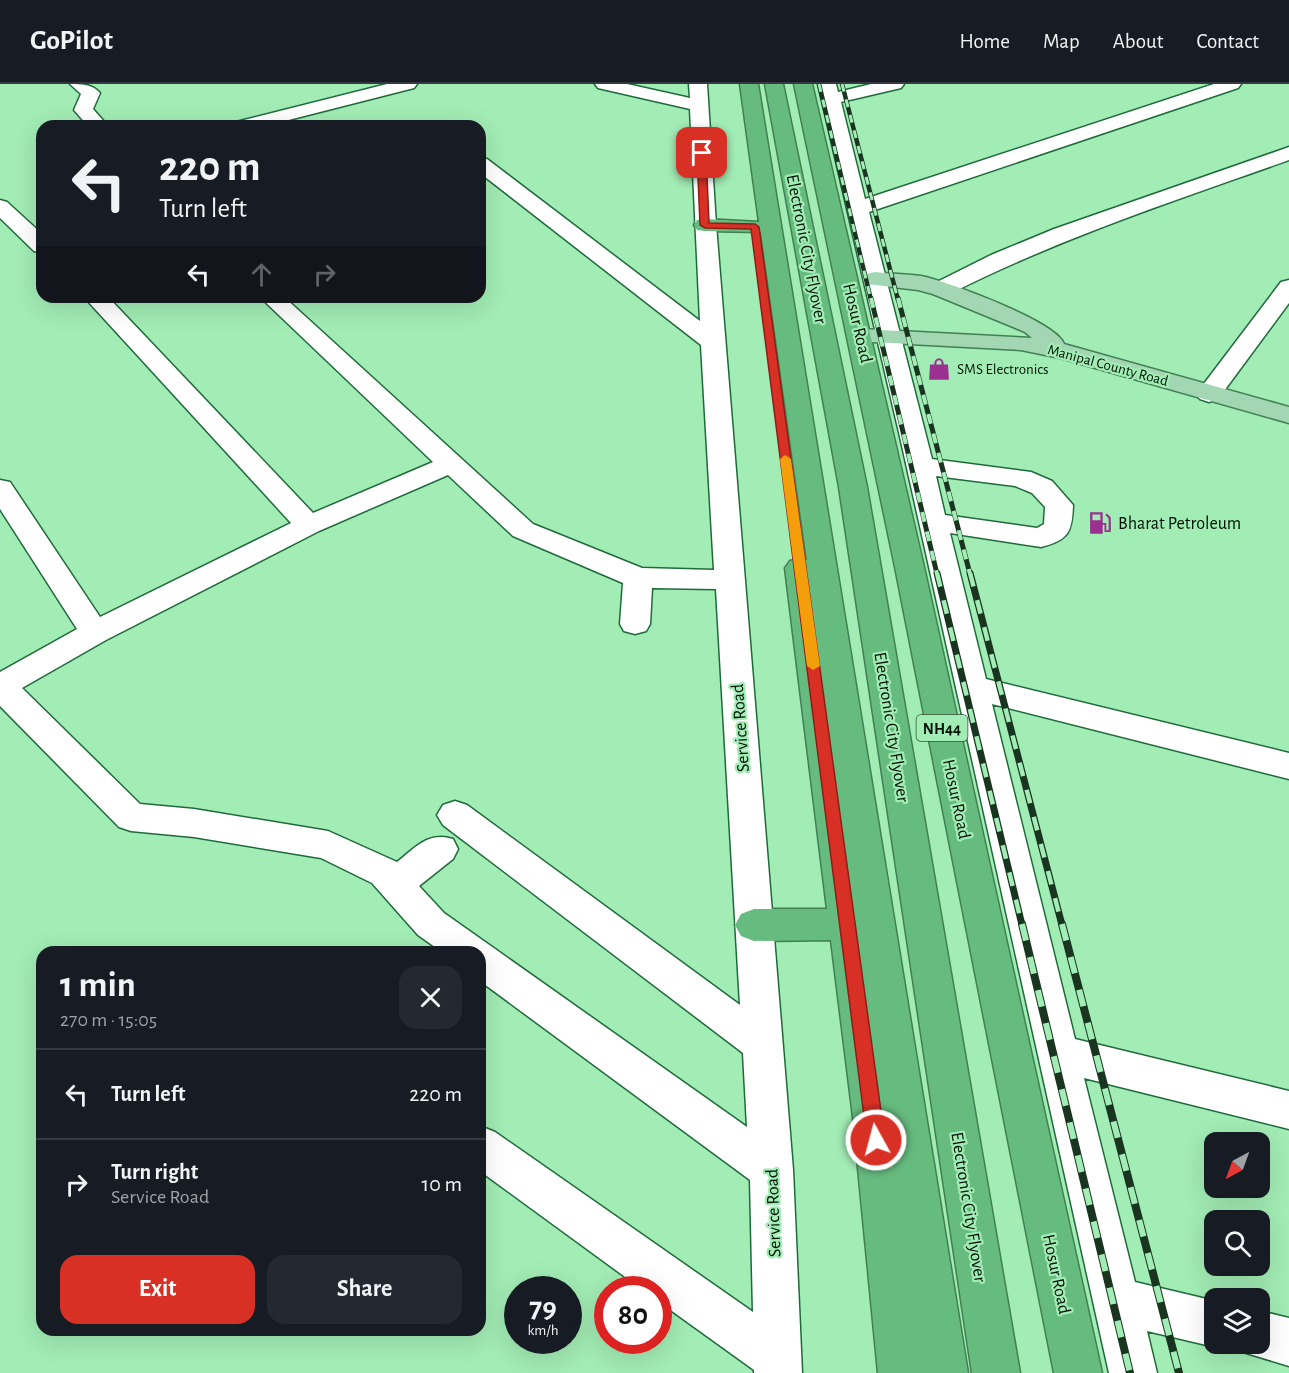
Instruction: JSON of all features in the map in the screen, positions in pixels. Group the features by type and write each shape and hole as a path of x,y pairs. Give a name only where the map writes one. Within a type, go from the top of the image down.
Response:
{"highway":[{"path":"736,84 874,1117 902,1373"},
{"name":"Electronic City Flyover","path":"749,84 944,1373"},
{"name":"Electronic City Flyover","path":"774,84 853,488 996,1373"},
{"name":"Hosur Road","path":"820,89 874,337 1078,1373"},
{"path":"705,225 755,227"},
{"path":"754,925 848,924"}],"main road":[{"path":"875,279 920,283 940,289 1033,327 1064,351"},
{"name":"Manipal County Road","path":"874,337 998,341 1064,351 1289,415"}],"street":[{"path":"79,84 91,93 83,110 93,120"},
{"path":"267,120 408,84"},
{"path":"604,84 699,95"},
{"path":"895,84 820,89 857,209 875,279 874,337 919,466 1133,1373"},
{"path":"857,209 1232,84"},
{"name":"Service Road","path":"699,95 705,225 771,1170 778,1365"},
{"path":"940,289 999,260 1062,234 1289,153"},
{"path":"486,168 713,342"},
{"path":"0,206 36,240"},
{"path":"1209,394 1289,287"},
{"path":"101,303 309,525"},
{"path":"277,303 523,530 638,578 729,580"},
{"path":"451,464 309,525 95,633 0,686 131,817 194,823 328,845 385,873 431,924 462,946"},
{"path":"919,466 1022,478 1042,487 1059,504 1058,528 1041,538 932,522"},
{"path":"0,488 95,633"},
{"path":"635,624 638,578"},
{"path":"971,687 1289,766"},
{"path":"455,815 763,1045"},
{"path":"395,884 440,849"},
{"path":"486,963 771,1170"},
{"path":"1057,1053 1289,1110"},
{"path":"486,1150 778,1365"},
{"path":"1116,1301 1204,1321"},
{"path":"1270,1337 1289,1342"}],"railway":[{"path":"819,84 871,300"},
{"path":"842,84 898,300"},
{"path":"871,298 937,574"},
{"path":"898,298 970,574"},
{"path":"937,573 1022,925"},
{"path":"970,573 1062,925"},
{"path":"1022,924 1130,1373"},
{"path":"1062,924 1179,1373"}],"slow traffic":[{"path":"785,459 813,666"}],"place":[{"name":"SMS Electronics","path":"939,369"},
{"name":"Bharat Petroleum","path":"1100,523"}],"route":[{"path":"702,153 705,225 755,227 876,1140"}]}
